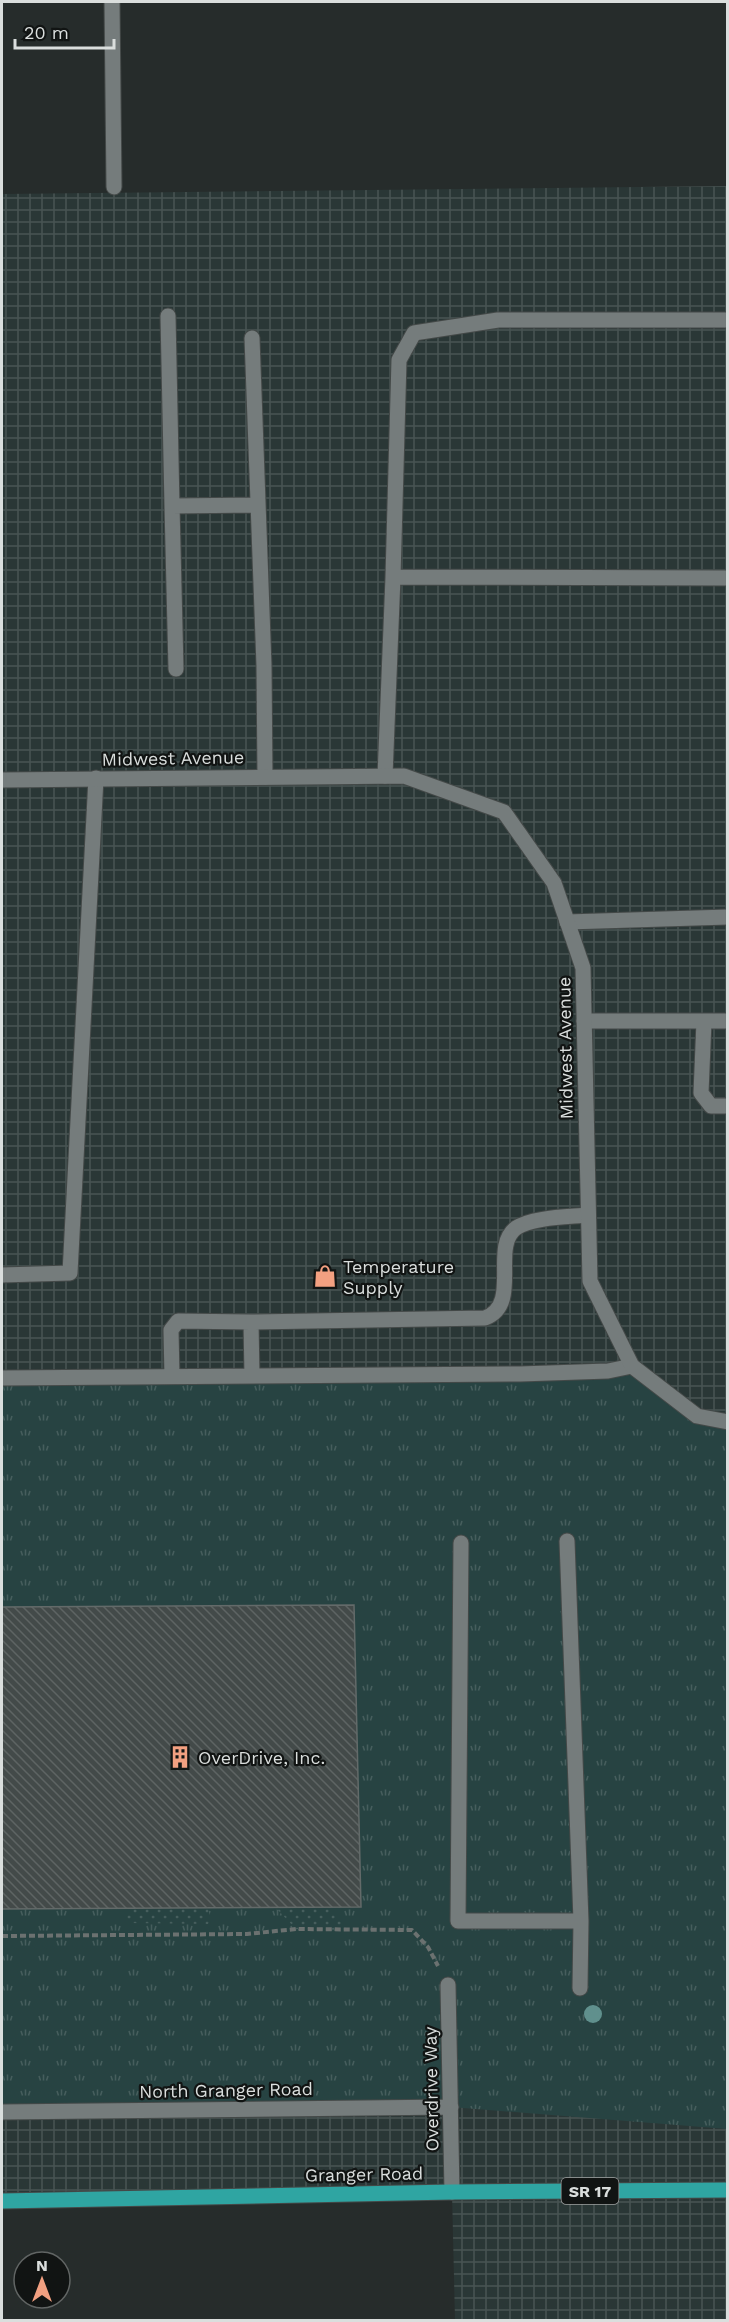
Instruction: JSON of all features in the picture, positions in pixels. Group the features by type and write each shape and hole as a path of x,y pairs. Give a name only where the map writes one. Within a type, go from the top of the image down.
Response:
{"main road":[{"name":"Granger Road","path":"2,2200 452,2192 728,2190"}],"street":[{"path":"112,2 114,187"},
{"path":"168,316 176,669"},
{"path":"385,776 399,360 414,333 498,320 728,320"},
{"path":"252,338 265,777"},
{"path":"171,506 258,505"},
{"path":"393,577 728,578"},
{"name":"Midwest Avenue","path":"2,780 404,776 504,812 554,883 583,968 590,1281 632,1366 697,1416 728,1422"},
{"path":"2,1275 70,1273 96,778"},
{"path":"567,922 728,917"},
{"path":"584,1021 728,1021"},
{"path":"704,1021 701,1093 711,1106 728,1106"},
{"path":"171,1376 171,1329 178,1321 485,1318 493,1315 502,1302 507,1241 515,1228 533,1221 588,1215"},
{"path":"251,1322 252,1376"},
{"path":"2,1378 574,1373 608,1371 632,1366"},
{"path":"567,1541 581,1921 580,1988"},
{"path":"460,1543 458,1921 581,1921"},
{"name":"Overdrive Way","path":"448,1985 452,2192"},
{"name":"North Granger Road","path":"2,2112 451,2107"}],"path":[{"path":"2,1936 248,1934 297,1929 412,1930 428,1947 448,1985"}],"shaded area":[{"path":"727,186 727,2320 455,2320 452,2192 2,2201 2,194"}],"green space":[{"path":"632,1366 697,1416 727,1422 727,2129 451,2107 2,2112 2,1376"},
{"path":"275,1907 331,1908 352,1930 296,1929"},
{"path":"127,1909 208,1909 211,1919 208,1924 130,1923 125,1919"}],"building":[{"name":"OverDrive, Inc.","path":"354,1605 361,1907 2,1909 2,1607"}],"place":[{"name":"Temperature Supply","path":"325,1276"},
{"name":"OverDrive, Inc.","path":"180,1757"}]}
